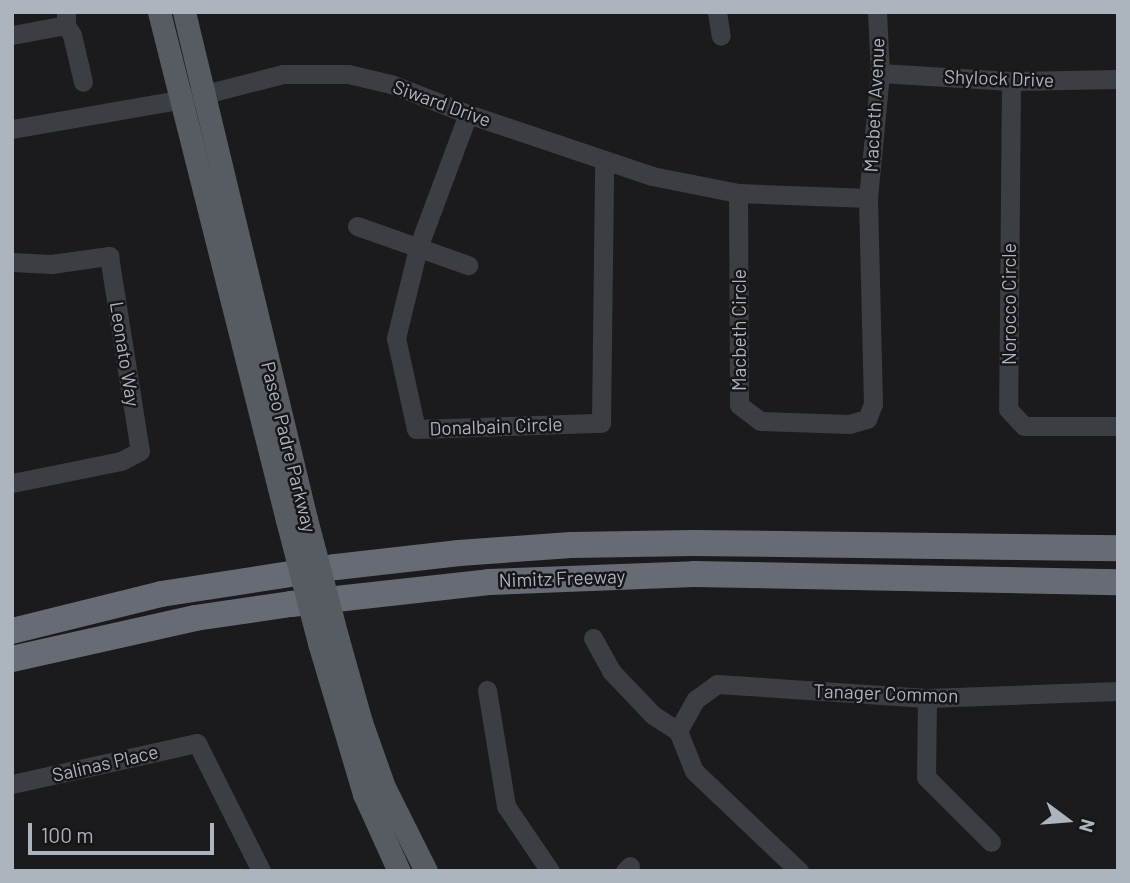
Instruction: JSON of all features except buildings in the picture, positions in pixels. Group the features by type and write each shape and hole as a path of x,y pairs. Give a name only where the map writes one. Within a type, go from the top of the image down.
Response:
{"highway":[{"path":"12,615 104,594 282,562 487,538 590,532 779,530 1118,534"},
{"path":"12,631 161,594 337,567 458,553 571,545 693,543 1118,548"},
{"name":"Nimitz Freeway","path":"12,659 195,618 303,602 489,582 694,574 1118,582"}],"main road":[{"name":"Paseo Padre Parkway","path":"159,12 179,100 297,520 364,794 399,871"},
{"name":"Paseo Padre Parkway","path":"184,12 297,520"},
{"name":"Paseo Padre Parkway","path":"328,642 384,787 426,871"}],"street":[{"path":"717,12 721,36"},
{"name":"Macbeth Avenue","path":"868,198 880,73 877,12"},
{"path":"12,36 66,19 83,82"},
{"name":"Shylock Drive","path":"880,73 1011,81 1118,79"},
{"name":"Siward Drive","path":"12,129 179,100 283,74 348,74 391,84 604,162 652,176 738,193 868,198"},
{"name":"Norocco Circle","path":"1011,81 1009,409 1024,426 1118,426"},
{"name":"Donalbain Circle","path":"468,114 418,248 396,338 416,429 601,423 604,162"},
{"name":"Macbeth Circle","path":"738,193 739,405 760,421 773,422 849,424 867,419 873,404 868,198"},
{"path":"357,226 468,265"},
{"name":"Leonato Way","path":"12,262 51,264 109,256 140,451 121,461 12,484"},
{"path":"593,638 611,671 653,715 678,731 694,771 799,871"},
{"name":"Tanager Common","path":"678,731 695,699 717,684 927,698 1118,691"},
{"path":"487,690 506,806 550,871"},
{"path":"927,698 926,777 991,842"},
{"name":"Salinas Place","path":"12,784 197,743 261,871"}]}
